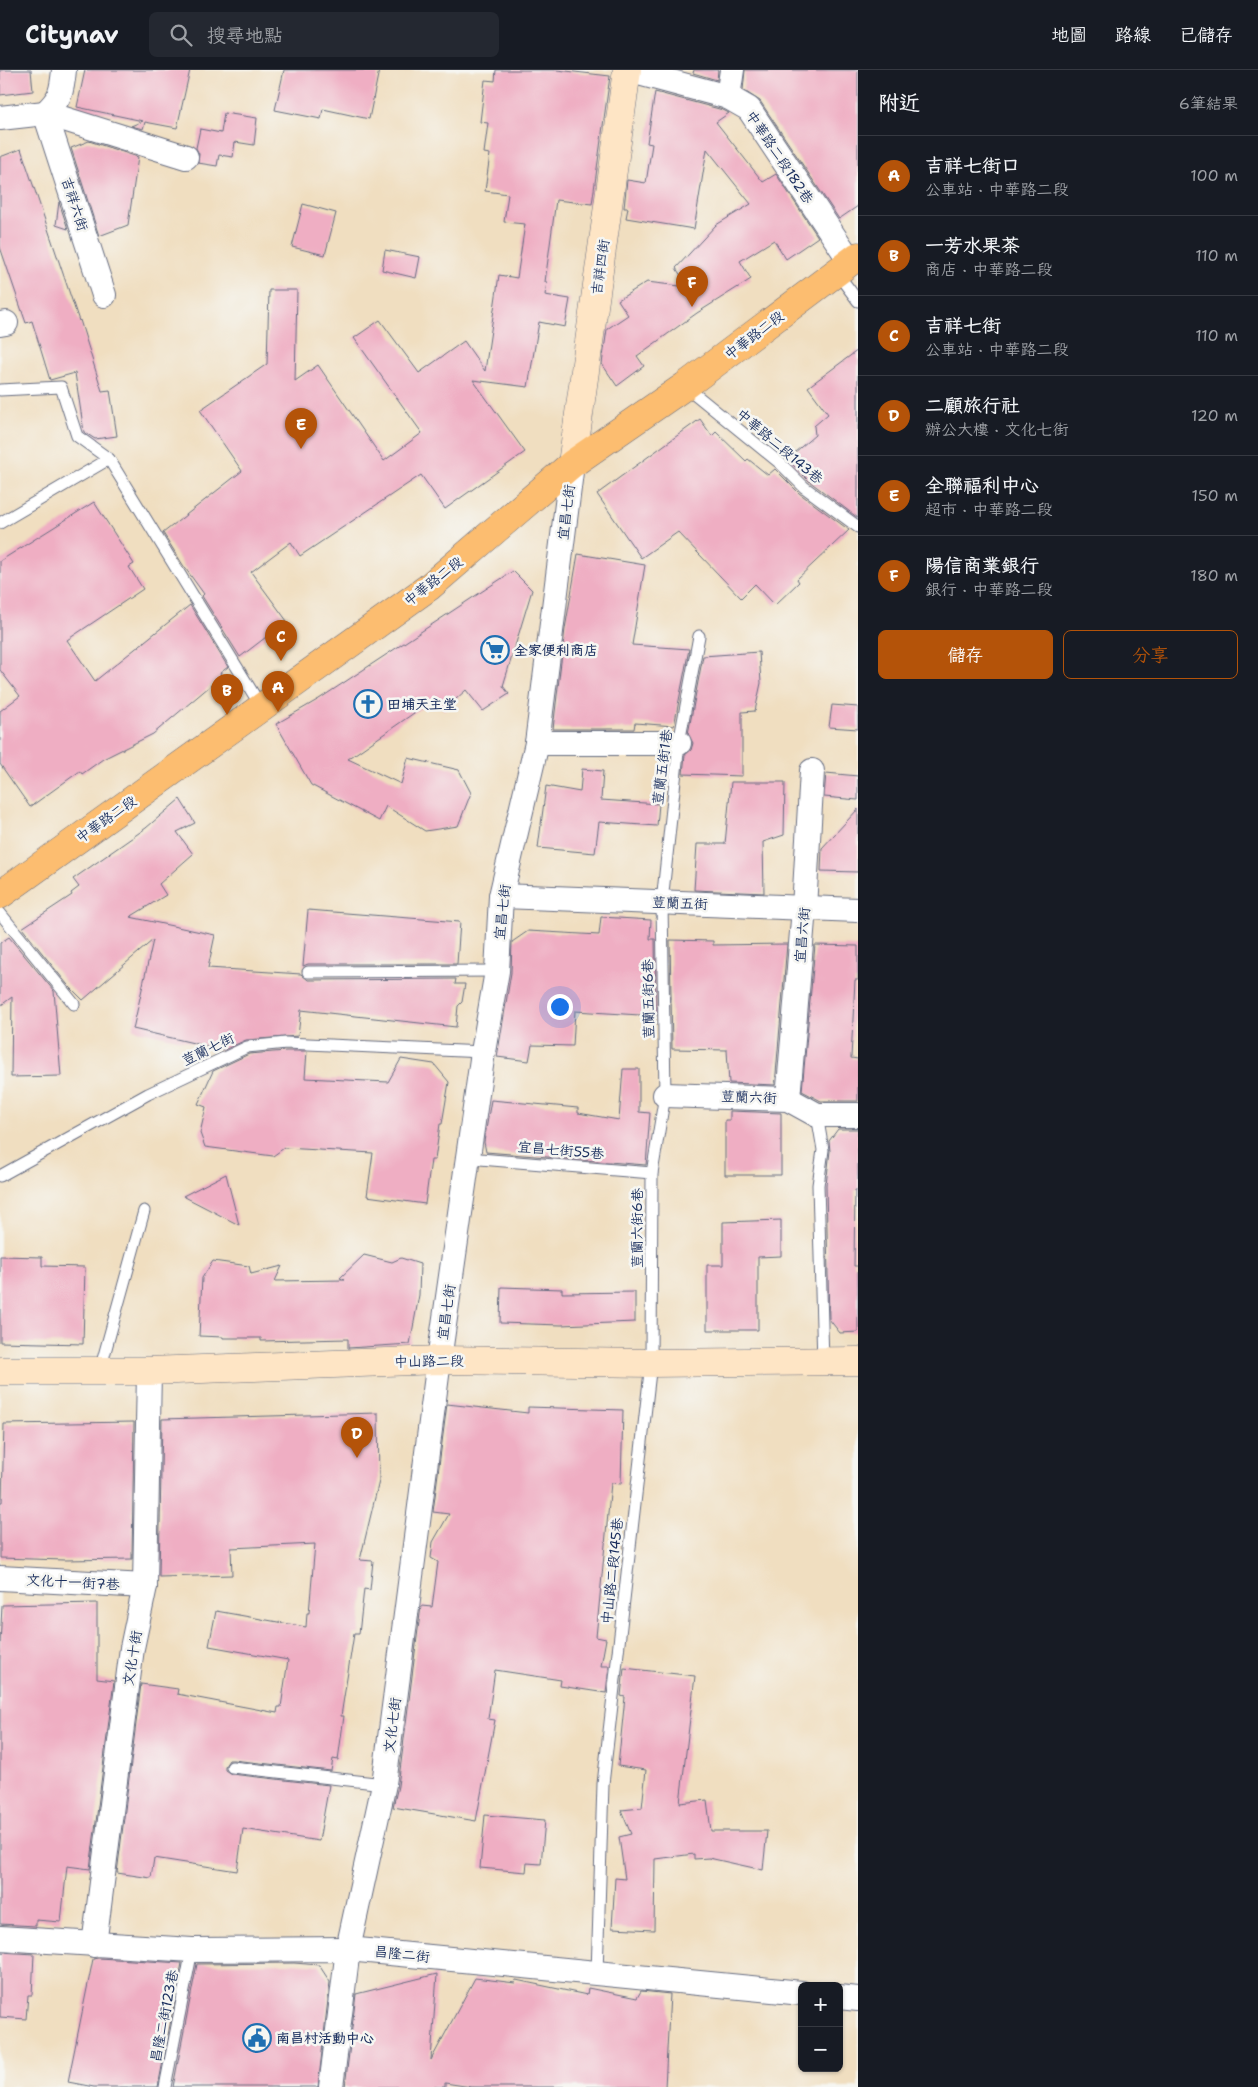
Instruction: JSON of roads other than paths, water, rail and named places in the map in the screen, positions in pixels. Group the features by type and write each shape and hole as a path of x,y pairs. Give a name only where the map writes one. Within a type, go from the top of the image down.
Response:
{"main road":[{"name":"中華路二段","path":"0,894 429,587 572,464 685,386 849,264"}],"street":[{"path":"46,113 62,92 64,70"},
{"name":"中華路二段182巷","path":"627,70 728,96 749,109 849,264"},
{"name":"吉祥四街","path":"572,464 627,70"},
{"path":"728,96 732,70"},
{"path":"0,118 46,113 186,157"},
{"name":"吉祥六街","path":"46,113 104,295"},
{"name":"宜昌七街","path":"439,1360 483,1052 497,971 501,896 537,743 572,464"},
{"path":"537,743 679,743"},
{"name":"宜昌六街","path":"788,1099 804,908 812,770"},
{"name":"荳蘭五街","path":"501,896 858,910"},
{"name":"荳蘭六街","path":"665,1094 788,1099 816,1115 858,1115"},
{"name":"中山路二段","path":"0,1371 149,1370 439,1360 651,1363 858,1361"},
{"name":"文化七街","path":"331,2087 348,1949 384,1784 439,1360"},
{"name":"文化十街","path":"94,1945 132,1648 145,1586 149,1370"},
{"name":"文化十一街7巷","path":"0,1578 145,1586"},
{"name":"昌隆二街","path":"0,1938 192,1950 348,1949 798,1993"},
{"path":"843,1997 858,1999"}],"lane":[{"path":"849,264 858,301"},
{"name":"中華路二段143巷","path":"685,386 781,464 804,487 858,526"},
{"path":"0,390 61,387 77,436 109,459 262,708"},
{"path":"0,524 109,459"},
{"name":"荳蘭五街1巷","path":"662,902 679,743 699,636"},
{"name":"荳蘭五街6巷","path":"662,902 665,1094"},
{"path":"0,913 74,1004"},
{"path":"308,972 497,971"},
{"name":"荳蘭七街","path":"0,1176 148,1094 247,1047 286,1044 483,1052"},
{"name":"荳蘭六街6巷","path":"651,1363 652,1173 665,1094"},
{"path":"816,1115 823,1150 818,1185 823,1362"},
{"name":"宜昌七街55巷","path":"468,1158 652,1173"},
{"path":"100,1370 144,1211"},
{"name":"中山路二段145巷","path":"597,1973 604,1784 651,1363"},
{"path":"232,1768 384,1784"},
{"name":"昌隆二街123巷","path":"165,2087 192,1950"}],"place":[{"name":"陽信商業銀行","path":"692,307"},
{"name":"全聯福利中心","path":"301,449"},
{"name":"全家便利商店","path":"495,650"},
{"name":"吉祥七街","path":"281,661"},
{"name":"田埔天主堂","path":"368,704"},
{"name":"吉祥七街口","path":"278,712"},
{"name":"一芳水果茶","path":"227,715"},
{"name":"二顧旅行社","path":"357,1458"},
{"name":"南昌村活動中心","path":"257,2038"}]}
